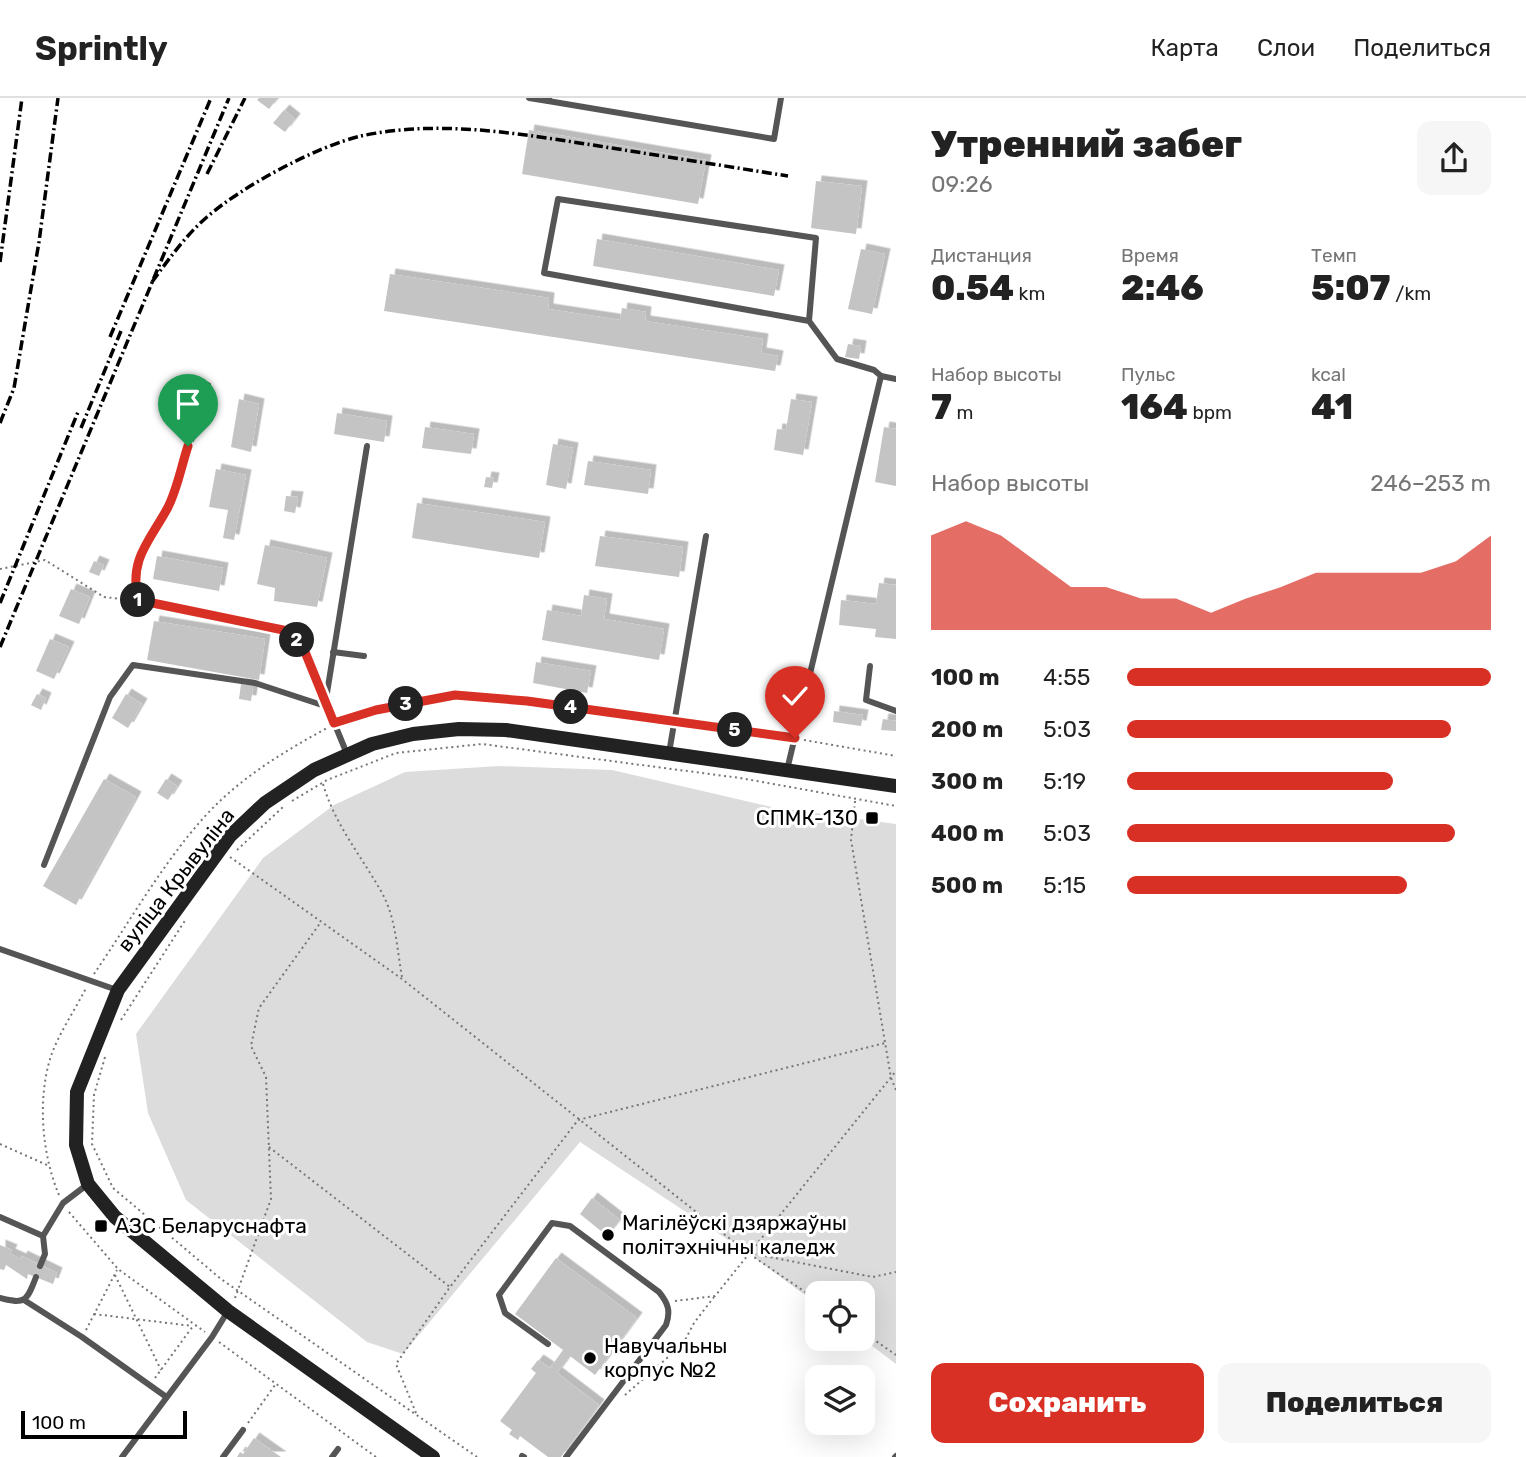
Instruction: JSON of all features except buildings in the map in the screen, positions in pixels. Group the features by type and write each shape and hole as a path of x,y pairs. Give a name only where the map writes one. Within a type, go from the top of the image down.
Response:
{"main road":[{"name":"вуліца Крывуліна","path":"433,1457 228,1311 115,1217 88,1184 76,1145 76,1092 118,990 230,836 265,803 314,770 347,754 413,734 459,729 506,730 896,786"}],"lane":[{"path":"529,98 774,139 780,98"},
{"path":"809,321 544,273 558,199 816,238 809,321 837,359 896,379"},
{"path":"787,769 881,376"},
{"path":"208,385 168,508 142,546 134,585 138,600 288,631 303,647 347,754"},
{"path":"327,704 367,446"},
{"path":"669,753 706,536"},
{"path":"333,652 364,656"},
{"path":"44,865 110,697 133,666 255,682 327,704"},
{"path":"870,666 866,700 896,711"},
{"path":"0,949 118,990"},
{"path":"40,1266 45,1254 43,1236 62,1203 88,1184"},
{"path":"0,1217 43,1236"},
{"path":"548,1344 505,1313 499,1295 552,1223 569,1226 659,1292 667,1301 670,1314 666,1325 566,1457"},
{"path":"0,1298 18,1303 24,1300 36,1277"},
{"path":"24,1300 165,1396"},
{"path":"122,1457 165,1396 212,1337 228,1311"},
{"path":"223,1457 243,1430"},
{"path":"332,1457 338,1449"}],"path":[{"path":"0,569 45,560 104,597 138,600"},
{"path":"376,1457 118,1269 83,1231 62,1203 49,1165 44,1109 51,1056 90,979 183,845 220,801 276,756 334,723 376,710 455,695 527,701 795,738 896,756"},
{"path":"805,1292 748,1252 402,979 229,856 285,806 322,783 397,753 482,744 713,774 896,806"},
{"path":"322,783 349,843 383,895 394,928 402,979"},
{"path":"855,799 851,840 891,1078 896,1090"},
{"path":"120,1021 191,912"},
{"path":"228,1311 239,1291 271,1199 266,1077 251,1046 259,1008 321,922"},
{"path":"416,1414 396,1364 450,1287 578,1120 885,1043"},
{"path":"106,1057 94,1095 92,1144 113,1188 152,1224 239,1291 477,1457"},
{"path":"621,1398 683,1344 694,1323 748,1252 896,1071"},
{"path":"0,1144 49,1165"},
{"path":"269,1146 450,1287"},
{"path":"748,1252 873,1277 896,1272"},
{"path":"82,1337 118,1269"},
{"path":"115,1275 161,1370"},
{"path":"667,1301 715,1296"},
{"path":"94,1314 193,1326"},
{"path":"150,1386 193,1326"},
{"path":"875,1340 896,1355"},
{"path":"243,1430 276,1384"}],"shaded area":[{"path":"499,766 612,770 772,807 896,824 896,1364 875,1348 875,1281 805,1281 805,1295 748,1253 580,1142 403,1354 367,1342 186,1200 148,1113 136,1034 263,858 334,805 405,772"}],"railway":[{"path":"0,262 22,98"},
{"path":"0,423 14,388 39,242 58,98"},
{"path":"110,337 211,98"},
{"path":"0,647 229,98"},
{"path":"207,174 245,98"},
{"path":"152,282 192,232 239,193 302,158 361,136 421,129 480,130 788,176"},
{"path":"81,428 121,331"},
{"path":"0,603 78,412"}],"place":[{"name":"СПМК-130","path":"872,818"},
{"name":"АЗС Беларуснафта","path":"101,1226"},
{"name":"Магілёўскі дзяржаўны політэхнічны каледж","path":"608,1235"},
{"name":"Навучальны корпус №2","path":"590,1358"}],"route":[{"path":"188,446 168,508 142,546 134,585 138,600 288,631 303,647 334,723 376,710 455,695 527,701 795,738"}]}
